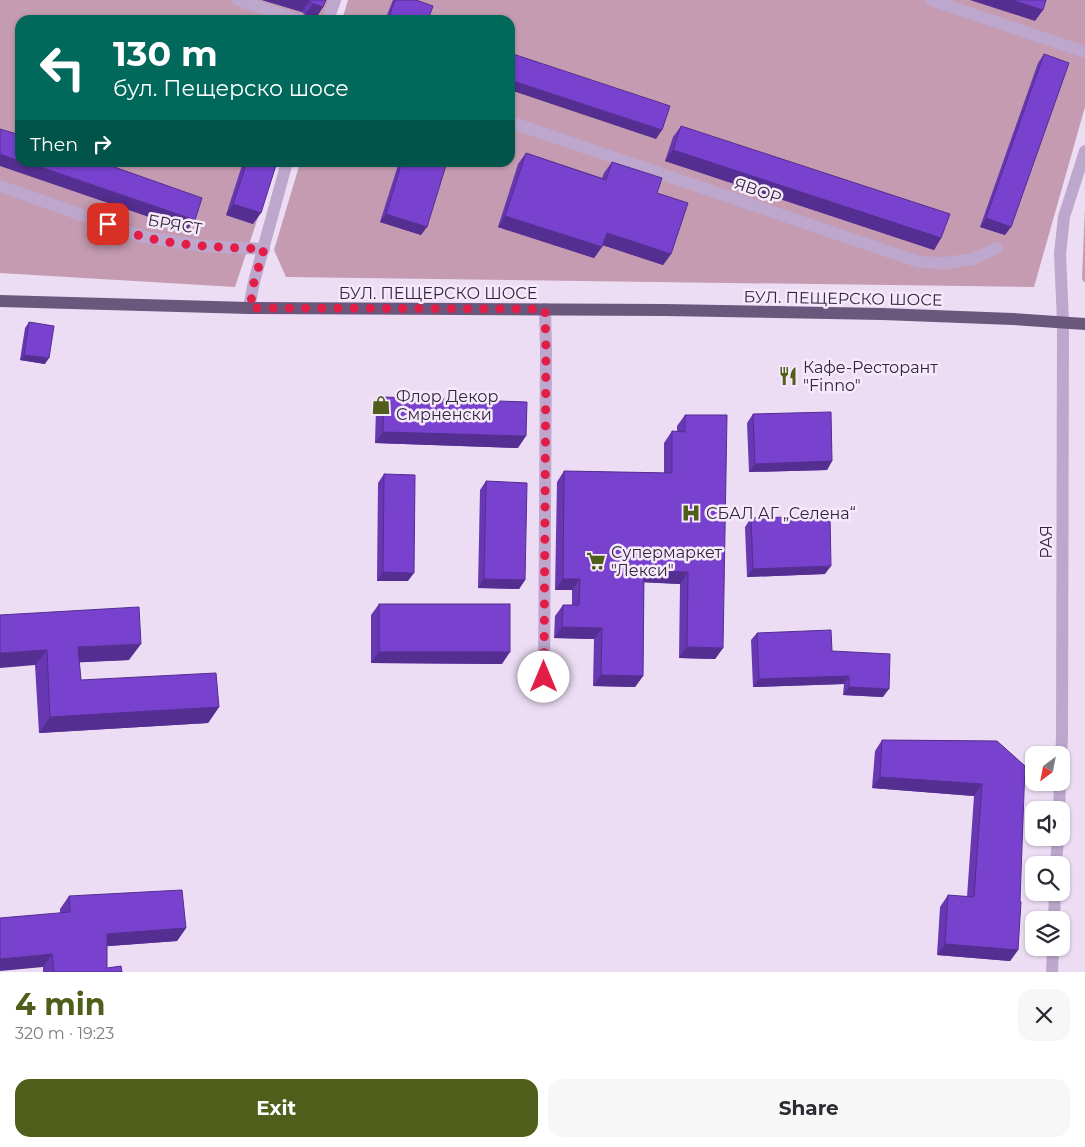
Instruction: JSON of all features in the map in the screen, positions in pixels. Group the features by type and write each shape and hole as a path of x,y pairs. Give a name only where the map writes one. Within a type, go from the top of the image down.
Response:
{"main road":[{"name":"БУЛ. ПЕЩЕРСКО ШОСЕ","path":"0,301 250,308 665,310 882,314 1085,324"}],"street":[{"path":"238,0 284,15"},
{"path":"330,15 335,0"},
{"path":"931,0 1085,52"},
{"name":"ЯВОР","path":"515,124 919,262 946,263 972,259 997,248"},
{"path":"1063,322 1060,254 1064,217 1085,151"},
{"path":"250,308 254,282 286,167"},
{"name":"БРЯСТ","path":"0,186 144,237 203,246 264,249"},
{"path":"544,677 545,309"},
{"name":"РАЯ","path":"1062,746 1063,322"},
{"path":"1052,972 1053,956"}],"shaded area":[{"path":"0,0 330,0 325,15 15,15 15,167 275,167 235,287 0,273"},
{"path":"348,0 1085,0 1085,107 1034,287 286,277 274,250 299,167 515,167 515,15 344,15"},
{"path":"1085,208 1085,283 1082,279"}],"building":[{"path":"306,0 326,0 323,7"},
{"path":"395,0 416,0 433,6 430,15 390,15"},
{"path":"1012,0 1046,0 1043,10"},
{"path":"1044,54 1069,63 1011,227 986,218"},
{"path":"515,55 670,106 662,130 515,82"},
{"path":"681,126 950,214 941,238 673,150"},
{"path":"0,129 15,134 15,159 0,154"},
{"path":"526,153 606,180 612,162 662,178 657,193 688,203 671,254 607,233 602,247 505,216"},
{"path":"41,167 114,167 202,198 195,220"},
{"path":"245,167 275,167 261,213 233,204"},
{"path":"400,167 445,167 427,227 386,214"},
{"path":"29,322 54,326 49,358 24,355"},
{"path":"384,397 527,402 526,436 383,432"},
{"path":"831,412 832,461 755,464 753,414"},
{"path":"685,415 727,415 723,648 687,647 688,572 644,571 643,676 601,675 602,628 562,627 563,605 579,605 580,579 563,579 564,471 672,473 672,431 685,432"},
{"path":"384,474 415,475 414,573 383,572"},
{"path":"486,481 527,483 525,580 484,579"},
{"path":"830,516 831,566 753,569 751,518"},
{"path":"379,604 510,604 510,652 379,652"},
{"path":"139,607 141,644 78,647 81,680 216,673 219,707 50,717 47,650 0,653 0,615"},
{"path":"831,630 832,651 890,654 889,689 849,687 849,676 759,679 757,633"},
{"path":"882,740 997,741 1025,766 1018,950 945,944 948,895 974,897 982,784 880,777"},
{"path":"182,890 186,928 107,934 107,968 121,966 122,972 54,972 52,954 0,959 0,918 70,912 69,896"}],"place":[{"name":"Кафе-Ресторант \"Finno\"","path":"788,376"},
{"name":"Флор Декор Смрненски","path":"381,405"},
{"name":"СБАЛ АГ „Селена“","path":"691,513"},
{"name":"Супермаркет \"Лекси\"","path":"596,561"}],"route":[{"path":"108,224 144,237 174,242 203,246 264,249 254,282 250,308 545,309 544,677"}]}
